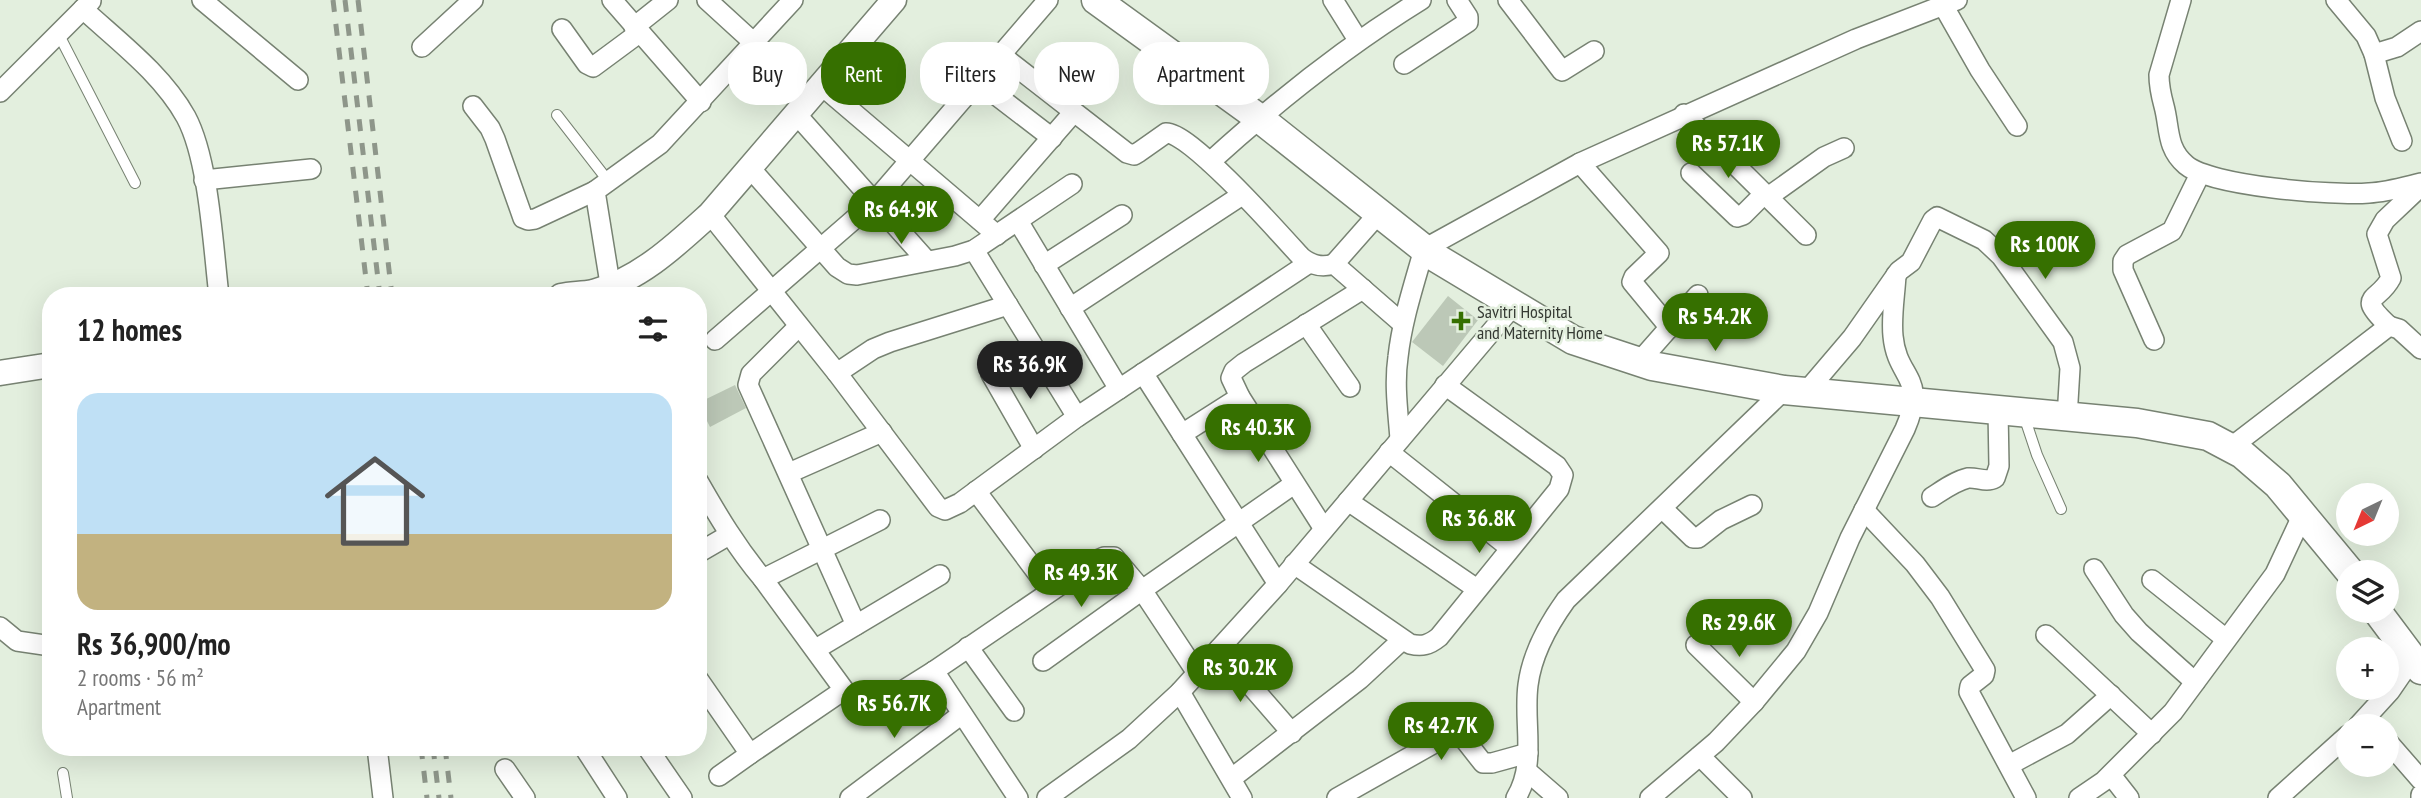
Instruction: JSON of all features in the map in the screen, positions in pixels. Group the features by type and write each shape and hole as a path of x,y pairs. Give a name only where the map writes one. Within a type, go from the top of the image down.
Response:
{"main road":[{"path":"1096,0 1259,118 1423,249 1573,340 1639,362 1795,391 2137,423 2208,436 2242,454 2278,485 2340,560"},
{"path":"2386,623 2416,664"}],"street":[{"path":"202,0 298,80"},
{"path":"422,47 473,0"},
{"path":"612,0 701,102"},
{"path":"562,29 587,64 593,67 668,0"},
{"path":"707,0 753,42 793,0"},
{"path":"858,42 894,0"},
{"path":"1012,42 1048,0"},
{"path":"1333,0 1358,40"},
{"path":"1210,162 1259,118 1358,40 1421,0"},
{"path":"1404,64 1468,22 1468,17 1457,0"},
{"path":"1507,0 1562,71 1594,51"},
{"path":"2181,0 2159,75 2159,86 2168,136 2186,165 2200,174 2225,180 2338,195 2384,192 2421,184"},
{"path":"2336,0 2366,36 2374,54 2385,98 2402,141"},
{"path":"1394,446 1397,358 1423,249 1580,163 1866,34 1950,2 1980,70 2017,126"},
{"path":"0,92 88,4 169,92 187,119 199,154 204,180 218,287"},
{"path":"2374,54 2402,45 2421,32"},
{"path":"1020,70 1130,154 1139,152 1170,132 1210,162 1309,263 1326,266 1334,264 1379,213"},
{"path":"473,106 490,128 523,218 528,220 602,186 660,144 728,71"},
{"path":"617,287 660,256 710,214 821,85"},
{"path":"844,105 997,235"},
{"path":"715,340 874,202 959,105"},
{"path":"1009,105 1052,138"},
{"path":"980,220 1073,113"},
{"path":"1685,114 1806,235"},
{"path":"797,115 928,261"},
{"path":"1691,173 1737,217 1817,162 1844,148"},
{"path":"1580,163 1659,253 1632,282 1670,328"},
{"path":"750,168 842,272 857,275 974,250 1072,184"},
{"path":"204,180 311,169"},
{"path":"2154,340 2123,270 2123,261 2127,255 2172,231 2200,174"},
{"path":"2421,184 2385,220 2377,234 2391,278 2387,286 2374,295 2372,303 2373,311 2421,349"},
{"path":"602,186 611,287"},
{"path":"1070,308 1242,195"},
{"path":"710,214 837,373 938,507 945,510 953,508 1077,417 1309,263"},
{"path":"1044,265 1122,215"},
{"path":"1516,798 1528,762 1528,683 1547,626 1566,600 1852,338 1896,275 1911,262 1936,217 1984,240 2020,279 2063,342 2070,368 2067,418"},
{"path":"1018,221 1119,389"},
{"path":"974,250 1077,417"},
{"path":"1334,264 1403,324"},
{"path":"1650,798 1700,756 1754,702 1796,651 1818,613 1864,510 1905,429 1914,403 1914,387 1895,348 1892,334 1896,275"},
{"path":"1324,530 1240,397 1231,378 1234,371 1363,289"},
{"path":"1639,362 1698,295"},
{"path":"837,373 873,349 890,342 1008,305"},
{"path":"1047,798 1129,738 1198,673 1278,584 1513,306"},
{"path":"1306,324 1350,387"},
{"path":"799,326 748,378 748,385 856,625"},
{"path":"2230,448 2389,326"},
{"path":"0,373 42,366"},
{"path":"1143,373 1278,584"},
{"path":"991,374 1034,449"},
{"path":"1294,564 1402,639 1420,647 1431,644 1439,637 1559,489 1563,475 1557,466 1446,385"},
{"path":"1182,434 1240,397"},
{"path":"1932,497 1962,480 1971,478 1990,481 1995,478 2011,411"},
{"path":"789,473 881,432"},
{"path":"1394,446 1510,548"},
{"path":"1044,661 1294,484"},
{"path":"976,491 1050,590"},
{"path":"707,501 729,536 816,649 858,709 866,713 934,671 1050,590 1104,557 1114,556 1142,590 1198,673"},
{"path":"1348,501 1477,589"},
{"path":"1663,509 1693,538 1698,538 1721,520 1752,505"},
{"path":"1864,510 1915,564 1940,597 1985,670 1984,675 1970,686 1969,692 2025,798"},
{"path":"2079,798 2111,775 2152,734 2195,682 2275,574 2303,514"},
{"path":"763,579 880,520"},
{"path":"707,548 729,536"},
{"path":"2094,569 2124,615 2139,632 2195,682"},
{"path":"816,649 940,575"},
{"path":"2152,580 2226,639"},
{"path":"0,627 17,641 42,645"},
{"path":"2046,635 2152,734"},
{"path":"1232,778 1360,678 1402,639"},
{"path":"1696,645 1754,702"},
{"path":"968,647 1014,711"},
{"path":"1219,649 1292,733"},
{"path":"2373,714 2390,691 2416,664"},
{"path":"934,671 1018,798"},
{"path":"719,776 844,690"},
{"path":"707,691 750,754"},
{"path":"1180,692 1242,798"},
{"path":"2009,765 2067,734 2111,695"},
{"path":"850,798 962,713"},
{"path":"1337,798 1362,792 1454,732 1461,735 1483,763 1528,762"},
{"path":"2278,798 2336,746"},
{"path":"378,756 383,798"},
{"path":"590,756 617,798"},
{"path":"653,756 682,798"},
{"path":"1700,756 1742,798"},
{"path":"2399,760 2420,793"},
{"path":"1528,762 1558,798"},
{"path":"505,769 525,798"},
{"path":"2111,775 2129,798"}],"lane":[{"path":"59,35 135,183"},
{"path":"558,115 602,186"},
{"path":"2011,411 2037,455 2061,509"},
{"path":"62,772 67,798"}],"building":[{"path":"1448,296 1478,320 1443,366 1412,342"},
{"path":"735,385 746,408 710,427 707,421 707,399"}],"railway":[{"path":"333,0 367,287"},
{"path":"345,0 379,287"},
{"path":"358,0 391,287"},
{"path":"422,756 427,798"},
{"path":"434,756 439,798"},
{"path":"446,756 451,798"}],"place":[{"name":"Savitri Hospital and Maternity Home","path":"1461,321"}]}
